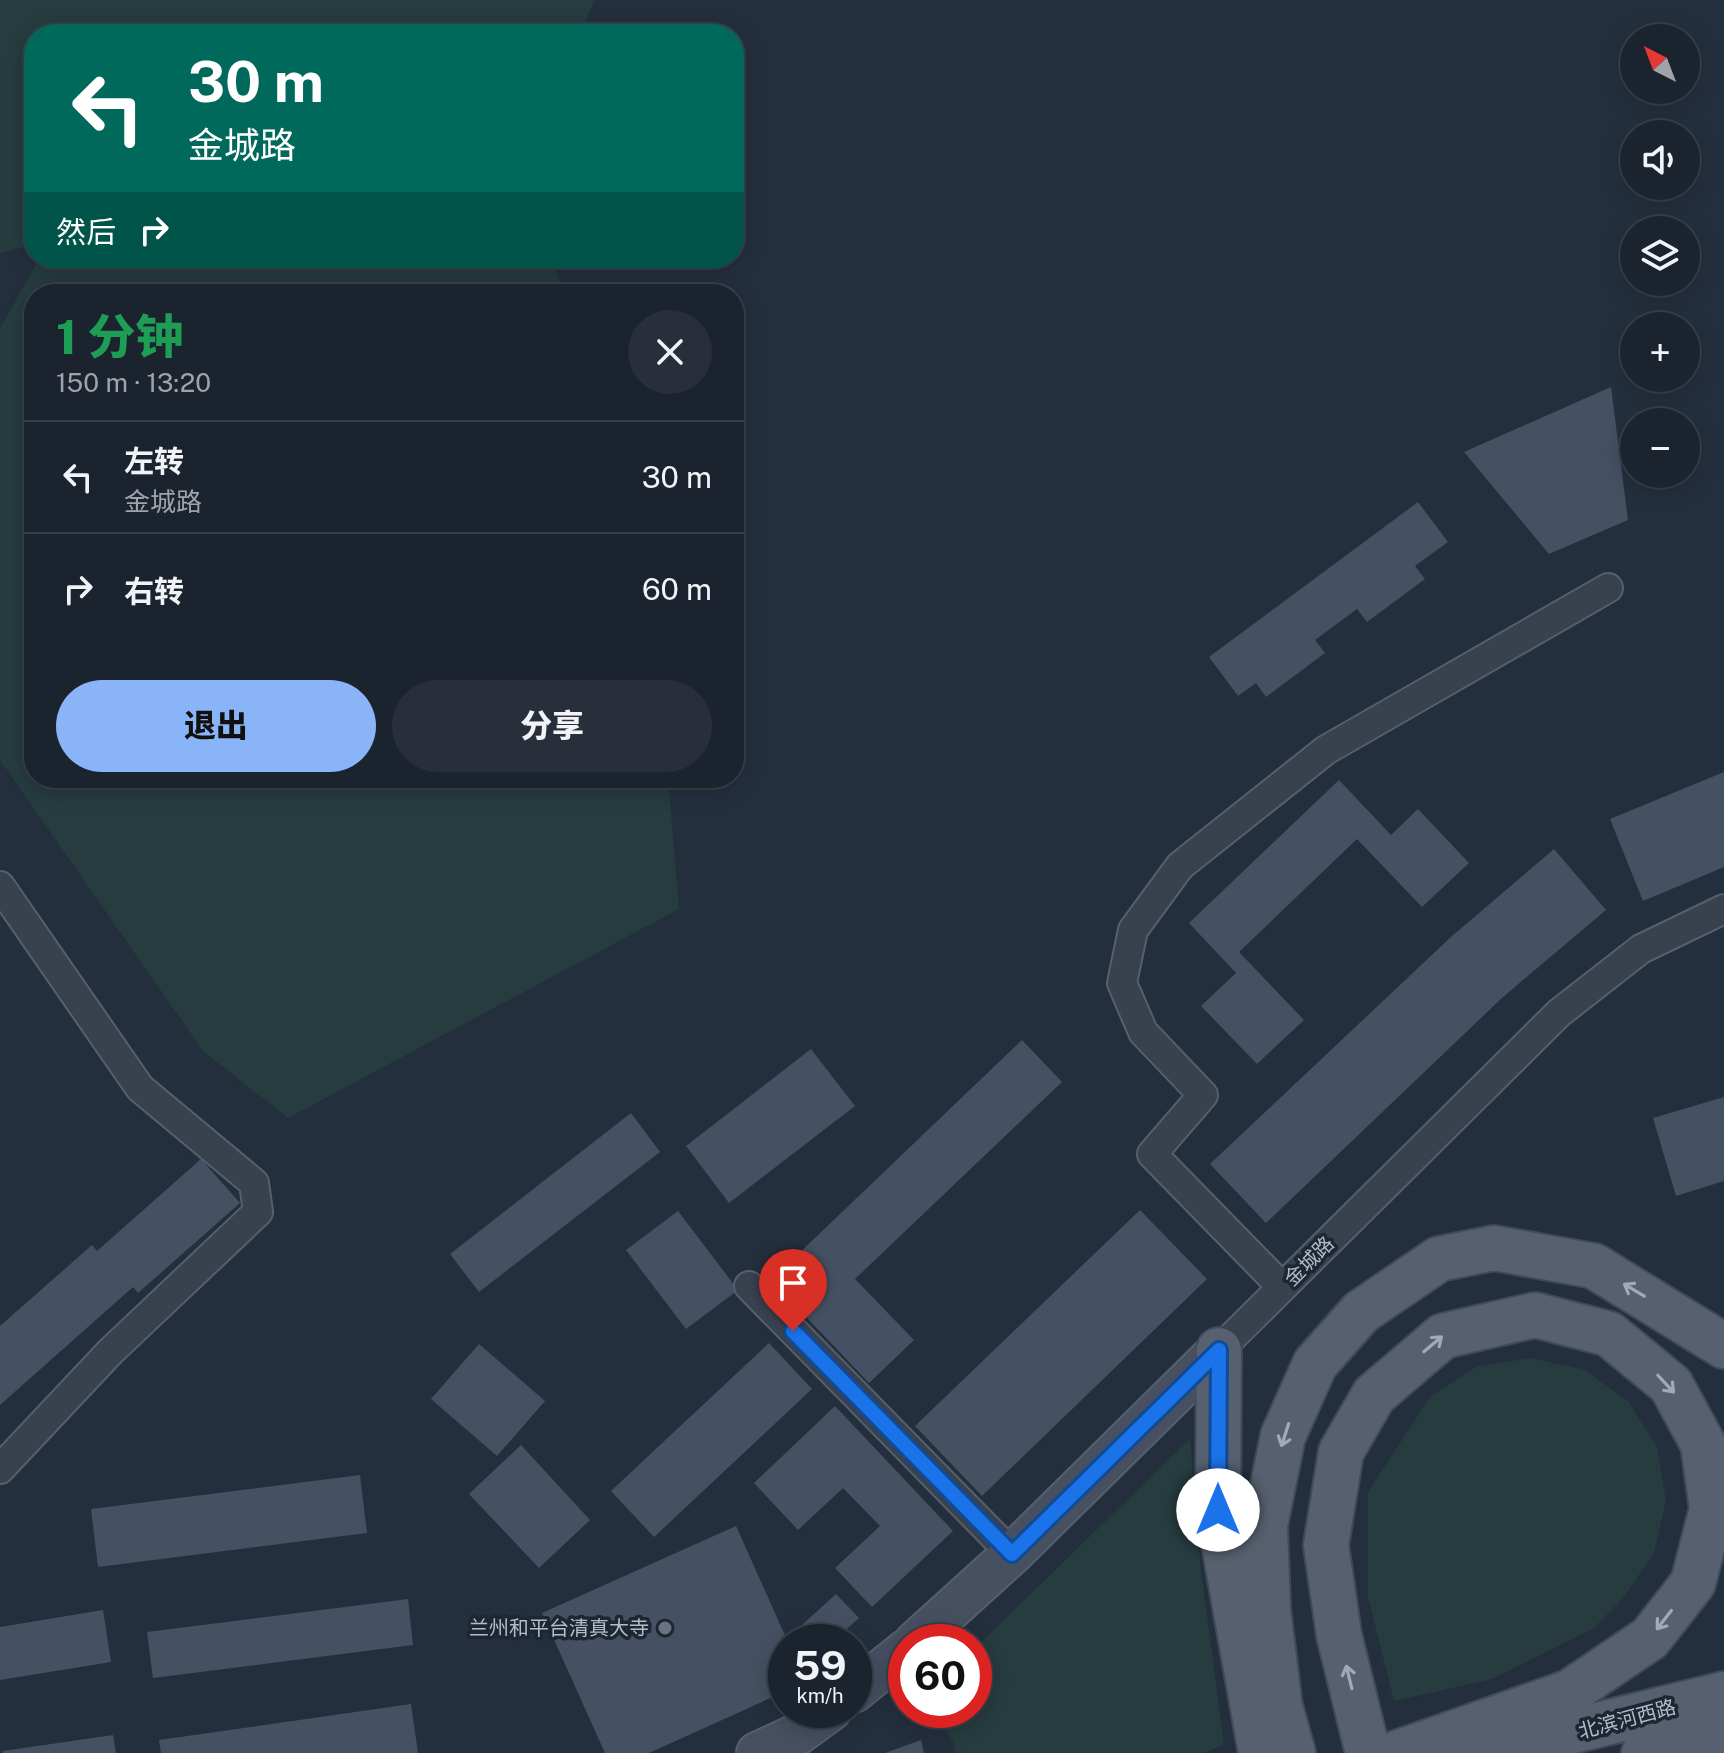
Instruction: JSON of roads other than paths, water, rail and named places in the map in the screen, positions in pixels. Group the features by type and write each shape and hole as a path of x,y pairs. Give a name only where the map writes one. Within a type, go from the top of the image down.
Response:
{"main road":[{"path":"1293,1753 1280,1707 1268,1610 1265,1525 1283,1436 1315,1364 1361,1312 1439,1259 1494,1248 1594,1266 1724,1346"},
{"path":"1368,1753 1339,1635 1326,1545 1341,1452 1374,1395 1443,1336 1535,1315 1609,1334 1671,1385 1703,1444 1712,1509 1693,1583 1650,1638 1570,1692 1397,1753"},
{"path":"1219,1350 1218,1510 1261,1753"},
{"name":"北滨河西路","path":"1483,1753 1724,1694"},
{"path":"1644,1753 1724,1735"}],"street":[{"path":"1282,1287 1152,1154 1203,1095 1143,1032 1122,983 1133,930 1180,866 1326,750 1608,588"},
{"path":"0,886 140,1088 254,1183 258,1212 110,1352 0,1469"},
{"name":"金城路","path":"935,1624 1012,1554 1559,1013 1641,949 1724,909"},
{"path":"749,1286 1012,1554"},
{"path":"872,1677 888,1665"},
{"path":"757,1753 806,1728"}],"place":[{"name":"兰州和平台清真大寺","path":"665,1628"}]}
